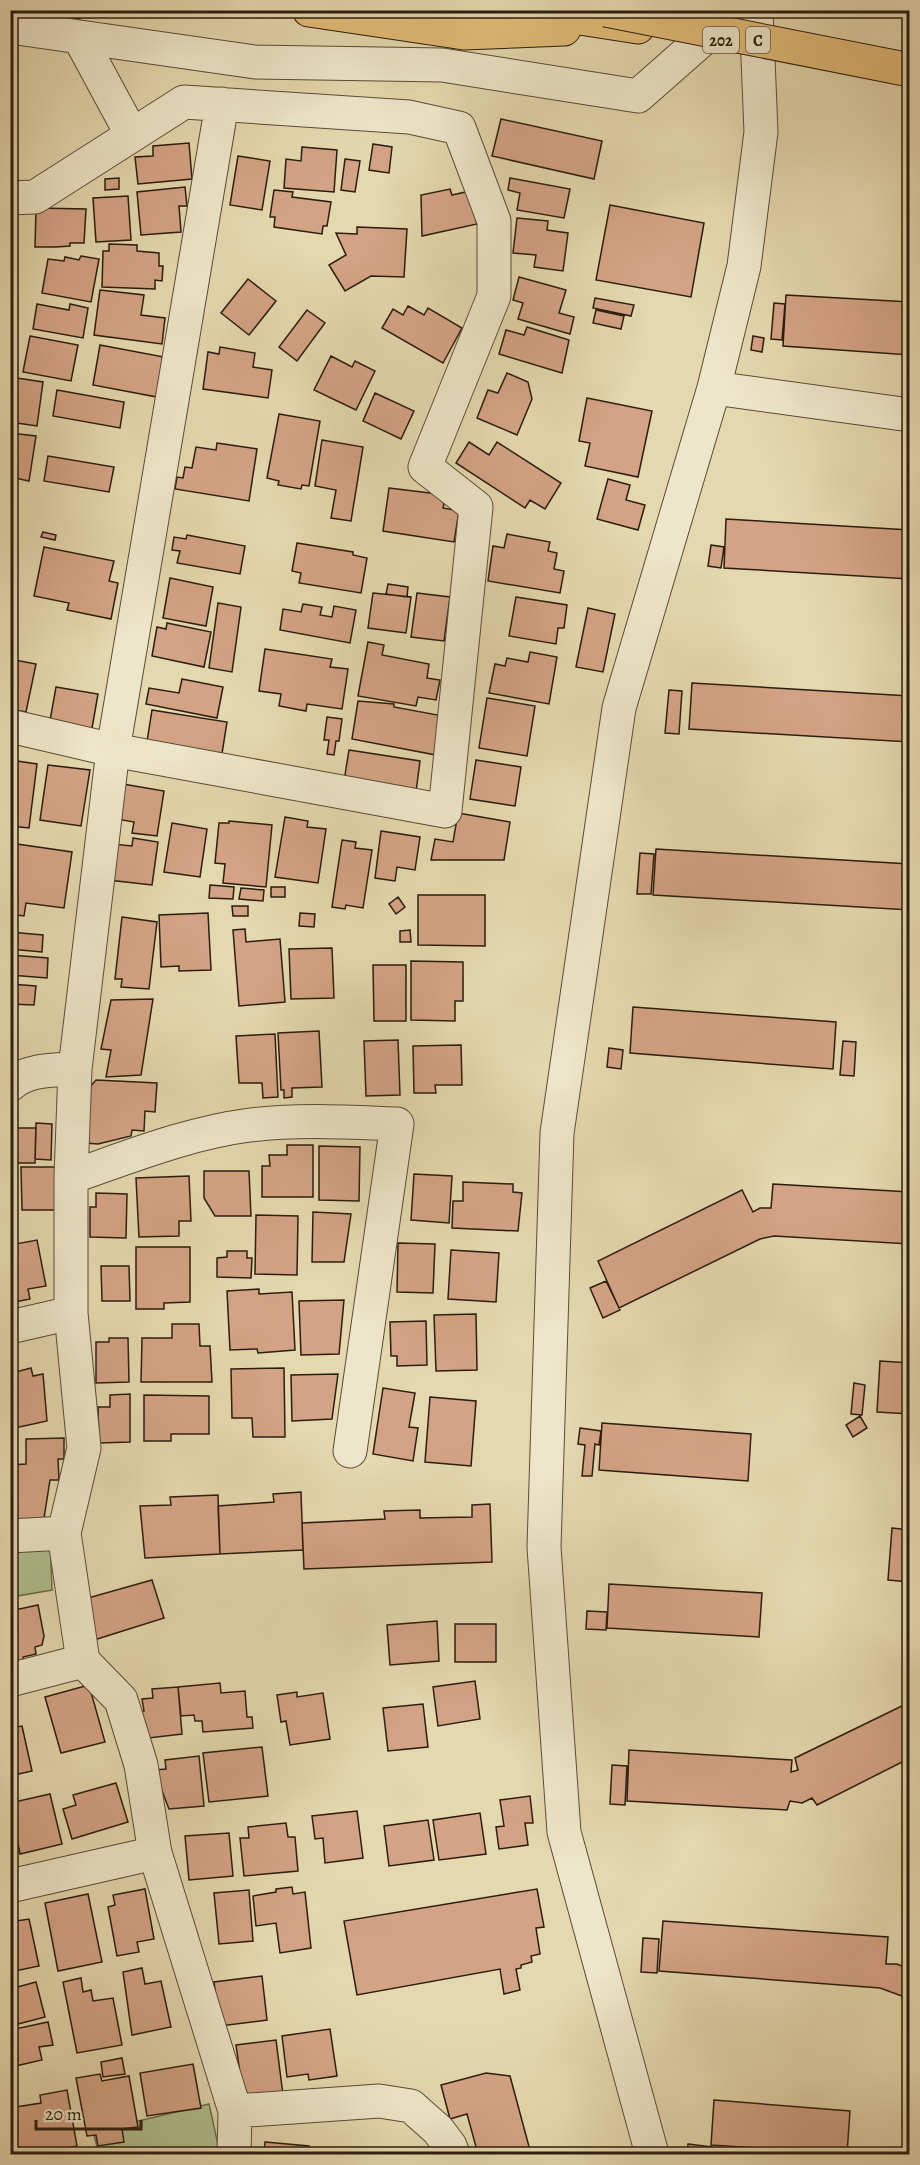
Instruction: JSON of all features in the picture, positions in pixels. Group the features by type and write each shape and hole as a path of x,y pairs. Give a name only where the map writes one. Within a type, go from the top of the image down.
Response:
{"highway":[{"path":"309,10 465,33 637,27"},
{"name":"202","path":"528,10 705,37 909,87"},
{"name":"C","path":"606,10 909,70"}],"street":[{"path":"652,2154 564,1832 544,1547 557,1133 619,708 714,388 746,255 761,132 756,10"},
{"path":"10,27 255,63 442,65 638,96 705,37"},
{"path":"79,37 132,135"},
{"path":"10,726 113,750 445,811 476,507 425,467 494,296 494,221 459,128 409,117 184,102 19,203"},
{"path":"222,104 113,750 75,1069 71,1177 71,1312 84,1448 64,1533 83,1661 121,1700 141,1765 155,1853 235,2111 234,2154"},
{"path":"714,388 909,415"},
{"path":"10,1085 40,1071 75,1069"},
{"path":"71,1177 182,1139 250,1125 316,1120 396,1124 350,1450"},
{"path":"10,1327 71,1312"},
{"path":"10,1536 64,1533"},
{"path":"10,1680 83,1661"},
{"path":"10,1886 155,1853"},
{"path":"235,2111 379,2101 411,2106 438,2130 453,2154"}],"green space":[{"path":"50,1538 52,1590 11,1597 11,1540"},
{"path":"209,2104 220,2154 99,2154 93,2132"}],"building":[{"path":"33,10 82,10 80,19"},
{"path":"501,119 602,141 594,179 492,156"},
{"path":"189,143 192,179 138,184 135,157 153,156 153,146"},
{"path":"373,144 392,147 389,173 369,170"},
{"path":"302,147 337,150 334,192 284,188 286,159 301,161"},
{"path":"238,156 270,161 262,210 230,205"},
{"path":"345,159 360,161 355,192 341,190"},
{"path":"119,178 119,189 105,190 105,179"},
{"path":"510,178 570,189 564,218 517,210 520,193 508,190"},
{"path":"185,187 187,206 179,206 181,232 141,235 137,192"},
{"path":"450,189 452,195 470,191 477,224 422,236 421,195"},
{"path":"274,190 293,192 292,197 331,202 327,226 323,226 322,234 274,227 275,217 270,217"},
{"path":"128,196 131,240 96,242 93,198"},
{"path":"610,205 704,223 691,297 596,280"},
{"path":"36,208 86,209 84,243 70,243 70,246 35,247"},
{"path":"517,218 548,221 547,230 568,233 563,271 534,267 536,255 513,253"},
{"path":"357,227 407,229 404,277 371,276 345,291 329,265 346,255 336,233 357,234"},
{"path":"109,244 137,245 137,251 159,253 159,266 163,266 162,281 155,280 155,289 102,287 103,251 109,251"},
{"path":"81,256 99,259 91,302 42,293 48,259 64,261 65,257 79,260"},
{"path":"519,277 566,290 559,313 574,317 570,334 518,319 523,303 513,300"},
{"path":"248,279 276,301 249,335 221,313"},
{"path":"100,290 144,295 141,315 165,318 162,344 94,335"},
{"path":"786,295 910,302 910,355 783,346"},
{"path":"595,298 634,305 631,316 593,308"},
{"path":"774,303 785,304 782,340 771,339"},
{"path":"37,304 69,310 70,304 88,308 83,338 33,329"},
{"path":"408,306 424,315 428,308 462,328 443,363 382,328 393,309 403,315"},
{"path":"307,310 325,323 297,361 279,347"},
{"path":"596,310 624,316 621,329 593,323"},
{"path":"527,327 569,340 562,373 499,354 506,330 524,335"},
{"path":"30,336 78,345 71,381 23,372"},
{"path":"753,336 764,338 762,352 751,350"},
{"path":"100,345 164,357 157,397 93,385"},
{"path":"220,347 255,353 253,367 272,370 268,398 203,389 208,352 219,354"},
{"path":"331,356 352,367 355,361 375,371 356,410 314,390"},
{"path":"507,373 528,382 532,399 517,435 477,418 488,390 498,393"},
{"path":"10,377 43,382 37,426 10,422"},
{"path":"57,390 124,402 120,428 53,416"},
{"path":"375,393 414,411 401,439 363,421"},
{"path":"587,398 652,411 638,477 585,466 590,443 579,441"},
{"path":"279,414 320,421 309,486 302,485 301,489 278,485 279,481 267,478"},
{"path":"10,433 36,436 29,481 10,477"},
{"path":"322,440 363,447 351,521 331,518 336,490 315,486"},
{"path":"469,442 489,455 497,442 561,483 545,509 530,500 525,508 456,463"},
{"path":"217,443 257,449 249,501 175,489 177,477 183,478 185,467 192,468 196,447 216,450"},
{"path":"48,456 114,467 109,492 44,481"},
{"path":"608,479 630,485 626,500 645,505 638,530 597,519"},
{"path":"389,488 446,495 443,508 459,511 454,542 383,531"},
{"path":"726,519 910,530 910,579 724,568"},
{"path":"43,532 56,535 55,540 41,537"},
{"path":"507,534 550,542 548,551 557,553 554,569 564,571 560,593 488,581 493,546 504,548"},
{"path":"187,535 245,546 240,574 177,563 180,551 172,550 174,537 186,539"},
{"path":"297,543 353,552 353,555 367,558 361,593 299,583 301,573 292,571"},
{"path":"711,545 724,547 721,568 708,566"},
{"path":"44,547 114,561 109,581 118,583 111,619 67,610 69,603 34,596"},
{"path":"170,578 213,587 206,626 163,618"},
{"path":"388,584 408,587 407,597 386,594"},
{"path":"373,593 411,597 406,633 368,628"},
{"path":"417,593 450,597 444,641 411,637"},
{"path":"516,597 567,605 564,628 558,628 556,644 509,636"},
{"path":"218,603 241,607 232,672 209,668"},
{"path":"303,604 322,607 320,615 332,617 334,606 356,610 350,643 280,630 283,609 301,612"},
{"path":"588,608 615,614 603,672 576,667"},
{"path":"167,623 211,632 204,667 152,656 157,627 166,629"},
{"path":"368,642 384,645 382,655 429,664 427,678 440,680 436,700 418,697 416,706 358,696"},
{"path":"265,649 332,659 330,667 348,669 342,709 307,704 306,711 279,706 281,694 259,691"},
{"path":"530,652 557,657 549,704 489,693 495,664 505,666 507,658 528,662"},
{"path":"10,659 36,664 26,712 10,709"},
{"path":"182,679 223,687 217,718 146,704 149,688 179,693"},
{"path":"692,683 910,696 910,742 689,729"},
{"path":"56,687 98,694 91,734 49,726"},
{"path":"669,690 682,691 679,734 665,733"},
{"path":"487,698 535,706 527,756 479,748"},
{"path":"358,701 394,704 394,707 443,716 436,755 352,739"},
{"path":"152,710 227,722 220,766 145,754"},
{"path":"327,717 342,719 339,741 336,741 334,755 327,754 329,740 324,740"},
{"path":"349,750 420,761 416,792 344,781"},
{"path":"10,760 37,764 29,828 10,826"},
{"path":"476,760 521,767 515,806 470,799"},
{"path":"48,765 90,770 81,826 40,820"},
{"path":"123,784 164,791 157,836 132,833 134,822 117,819"},
{"path":"458,813 510,822 504,860 431,860 435,839 453,842"},
{"path":"285,817 308,821 307,827 326,829 318,883 275,877"},
{"path":"229,821 272,825 266,887 223,883 225,864 215,863 219,823 229,823"},
{"path":"172,823 207,829 200,877 164,872"},
{"path":"381,831 420,837 415,870 397,867 395,881 375,878"},
{"path":"133,838 158,842 152,885 108,880 113,844 132,846"},
{"path":"342,840 356,842 355,848 372,850 363,908 346,905 345,909 332,907"},
{"path":"10,843 72,852 64,908 26,903 24,916 10,914"},
{"path":"656,849 910,864 910,910 653,895"},
{"path":"640,853 654,854 651,894 637,894"},
{"path":"210,885 234,887 233,899 209,898"},
{"path":"271,887 285,887 285,897 271,897"},
{"path":"241,888 264,890 263,901 239,899"},
{"path":"418,895 485,895 485,946 418,945"},
{"path":"398,897 405,907 396,914 389,904"},
{"path":"232,906 248,906 248,916 233,916"},
{"path":"208,913 211,970 179,971 179,966 161,967 159,915"},
{"path":"300,913 315,914 314,927 299,926"},
{"path":"122,917 157,922 149,989 121,987 122,979 115,979"},
{"path":"245,929 246,942 280,939 285,1002 239,1006 233,930"},
{"path":"410,930 411,942 400,942 400,931"},
{"path":"10,932 43,935 42,952 10,949"},
{"path":"332,948 334,998 291,999 289,949"},
{"path":"10,955 48,958 47,978 10,975"},
{"path":"411,961 463,962 463,1001 455,1001 455,1021 411,1020"},
{"path":"373,965 406,965 406,1021 374,1021"},
{"path":"10,984 36,986 34,1005 10,1004"},
{"path":"153,999 141,1075 106,1077 111,1050 101,1049 111,1000"},
{"path":"633,1007 836,1022 833,1069 630,1053"},
{"path":"908,1022 910,1023 910,1075 905,1075"},
{"path":"319,1031 322,1087 292,1088 292,1097 284,1098 284,1090 281,1090 278,1033"},
{"path":"275,1034 278,1097 263,1098 262,1083 239,1083 236,1036"},
{"path":"398,1040 400,1095 366,1096 364,1041"},
{"path":"843,1041 856,1042 854,1076 840,1075"},
{"path":"461,1045 462,1085 435,1085 436,1093 414,1093 413,1046"},
{"path":"609,1048 623,1050 621,1069 607,1067"},
{"path":"96,1080 157,1083 155,1112 145,1111 144,1131 132,1130 131,1136 98,1144 85,1143 84,1094"},
{"path":"36,1123 52,1124 51,1160 35,1159"},
{"path":"16,1128 36,1128 35,1163 15,1163"},
{"path":"287,1145 313,1145 313,1197 262,1197 262,1166 270,1166 269,1155 287,1155"},
{"path":"319,1146 360,1147 359,1201 319,1200"},
{"path":"21,1167 55,1167 55,1210 22,1210"},
{"path":"204,1171 249,1171 251,1216 215,1216 204,1198"},
{"path":"414,1174 452,1176 449,1223 411,1220"},
{"path":"189,1176 191,1221 179,1221 179,1236 139,1237 136,1178"},
{"path":"463,1182 513,1184 513,1192 522,1193 518,1231 452,1228 453,1201 463,1201"},
{"path":"773,1184 910,1192 910,1244 774,1236 760,1239 619,1308 598,1261 742,1190 753,1212 760,1208 771,1208"},
{"path":"96,1193 127,1194 126,1238 90,1237 90,1207 96,1207"},
{"path":"313,1212 351,1214 344,1262 312,1262"},
{"path":"256,1215 298,1216 297,1275 255,1274"},
{"path":"37,1240 46,1286 28,1289 30,1299 10,1303 10,1245"},
{"path":"398,1243 435,1244 433,1293 397,1292"},
{"path":"136,1247 190,1247 190,1302 164,1303 164,1309 136,1309"},
{"path":"451,1250 499,1253 496,1302 448,1299"},
{"path":"227,1251 247,1251 247,1258 252,1258 251,1278 217,1277 217,1258 227,1257"},
{"path":"101,1266 129,1266 130,1301 102,1301"},
{"path":"606,1281 620,1310 603,1318 590,1288"},
{"path":"259,1289 259,1294 292,1292 295,1350 258,1353 257,1349 230,1350 227,1291"},
{"path":"344,1300 339,1354 301,1355 299,1301"},
{"path":"476,1314 477,1370 436,1371 434,1315"},
{"path":"426,1321 427,1365 397,1366 397,1356 391,1356 390,1322"},
{"path":"172,1324 199,1324 200,1346 210,1346 212,1382 141,1382 142,1338 172,1338"},
{"path":"109,1338 128,1338 129,1382 96,1383 96,1342 109,1342"},
{"path":"880,1361 910,1363 910,1414 877,1412"},
{"path":"31,1368 33,1376 43,1374 47,1421 10,1429 10,1381 14,1381 12,1373"},
{"path":"284,1368 285,1437 253,1437 252,1418 232,1418 231,1369"},
{"path":"338,1374 332,1419 292,1421 291,1375"},
{"path":"854,1383 865,1385 862,1415 851,1414"},
{"path":"383,1388 415,1393 409,1427 418,1428 413,1461 373,1454"},
{"path":"130,1394 130,1442 99,1443 98,1407 110,1407 110,1395"},
{"path":"144,1395 209,1396 209,1434 171,1434 171,1441 144,1441"},
{"path":"430,1397 476,1401 471,1466 425,1462"},
{"path":"860,1416 867,1428 853,1437 846,1425"},
{"path":"602,1423 751,1434 748,1481 599,1470"},
{"path":"580,1428 601,1431 599,1445 595,1444 592,1476 582,1476 585,1445 578,1444"},
{"path":"64,1438 64,1459 58,1459 59,1480 50,1480 42,1531 11,1531 10,1465 26,1464 26,1439"},
{"path":"301,1492 303,1550 220,1554 218,1506 274,1502 273,1494"},
{"path":"218,1495 220,1554 145,1558 140,1506 171,1505 170,1497"},
{"path":"490,1504 492,1562 304,1569 302,1523 385,1519 384,1511 420,1510 420,1518 472,1517 472,1505"},
{"path":"892,1528 910,1530 910,1582 888,1580"},
{"path":"152,1580 164,1618 94,1640 81,1600"},
{"path":"609,1584 762,1593 759,1637 607,1628"},
{"path":"38,1605 44,1636 42,1645 35,1647 36,1654 23,1657 25,1668 10,1671 10,1611"},
{"path":"587,1611 607,1612 606,1630 586,1629"},
{"path":"437,1621 439,1661 390,1665 387,1625"},
{"path":"455,1624 496,1624 496,1662 455,1662"},
{"path":"475,1681 480,1719 438,1726 433,1687"},
{"path":"220,1683 221,1693 245,1691 247,1717 252,1717 253,1728 203,1732 202,1721 195,1721 194,1715 181,1716 178,1687"},
{"path":"89,1685 105,1742 61,1753 45,1697"},
{"path":"178,1687 182,1734 140,1739 137,1711 144,1711 142,1699 153,1698 152,1689"},
{"path":"297,1692 297,1697 323,1693 330,1739 290,1745 286,1721 281,1722 277,1695"},
{"path":"910,1702 910,1758 817,1805 812,1798 802,1803 790,1801 787,1810 627,1801 629,1750 792,1760 791,1772 798,1770 795,1758"},
{"path":"423,1704 428,1747 388,1751 383,1708"},
{"path":"22,1726 32,1771 10,1776 10,1728"},
{"path":"262,1747 268,1796 209,1802 203,1753"},
{"path":"199,1756 204,1806 169,1809 154,1770 166,1769 165,1760"},
{"path":"612,1765 627,1766 625,1805 610,1804"},
{"path":"116,1783 128,1822 72,1839 63,1809 76,1805 73,1795"},
{"path":"50,1794 62,1844 20,1854 10,1803"},
{"path":"530,1796 533,1823 525,1823 528,1845 499,1849 496,1827 504,1826 500,1800"},
{"path":"357,1811 363,1858 325,1863 323,1838 315,1839 312,1816"},
{"path":"480,1813 486,1854 439,1860 433,1820"},
{"path":"428,1820 434,1860 389,1866 384,1826"},
{"path":"286,1823 288,1837 295,1837 298,1871 244,1876 240,1838 249,1838 248,1827"},
{"path":"229,1833 233,1876 189,1880 185,1836"},
{"path":"292,1887 293,1894 305,1892 311,1948 280,1953 276,1923 256,1926 253,1896"},
{"path":"145,1889 154,1939 137,1942 139,1952 117,1956 108,1907 115,1905 113,1895"},
{"path":"537,1889 544,1927 536,1928 540,1954 531,1956 532,1962 516,1969 520,1990 504,1994 500,1969 357,1995 344,1921"},
{"path":"249,1890 253,1941 219,1944 214,1893"},
{"path":"88,1894 102,1962 58,1971 45,1903"},
{"path":"29,1919 39,1966 10,1972 10,1922"},
{"path":"663,1921 888,1937 886,1964 897,1964 906,1968 910,1963 910,1999 880,1988 659,1971"},
{"path":"643,1938 659,1939 657,1973 641,1972"},
{"path":"142,1968 145,1984 161,1981 171,2027 132,2035 123,1972"},
{"path":"262,1976 267,2020 220,2026 214,1982"},
{"path":"81,1978 83,1992 91,1990 93,2001 113,1998 122,2045 77,2053 63,1982"},
{"path":"36,1982 45,2017 18,2024 16,2014 10,2016 10,1989"},
{"path":"48,2022 53,2045 39,2047 42,2060 11,2067 10,2061 18,2060 16,2052 10,2053 10,2030"},
{"path":"330,2029 337,2076 309,2080 308,2074 287,2077 282,2036"},
{"path":"276,2040 283,2095 247,2100 236,2045"},
{"path":"122,2058 125,2074 103,2077 101,2062"},
{"path":"193,2064 201,2108 147,2116 140,2073"},
{"path":"486,2073 510,2076 531,2154 478,2154 467,2114 450,2119 441,2085"},
{"path":"100,2074 102,2081 129,2076 138,2127 122,2129 124,2142 98,2146 96,2135 87,2136 76,2078"},
{"path":"67,2090 77,2146 34,2154 12,2154 10,2108 41,2103 40,2095"},
{"path":"714,2100 850,2111 847,2154 711,2145"},
{"path":"265,2142 309,2146 308,2154 264,2154"},
{"path":"688,2144 712,2147 711,2154 687,2154"}]}
